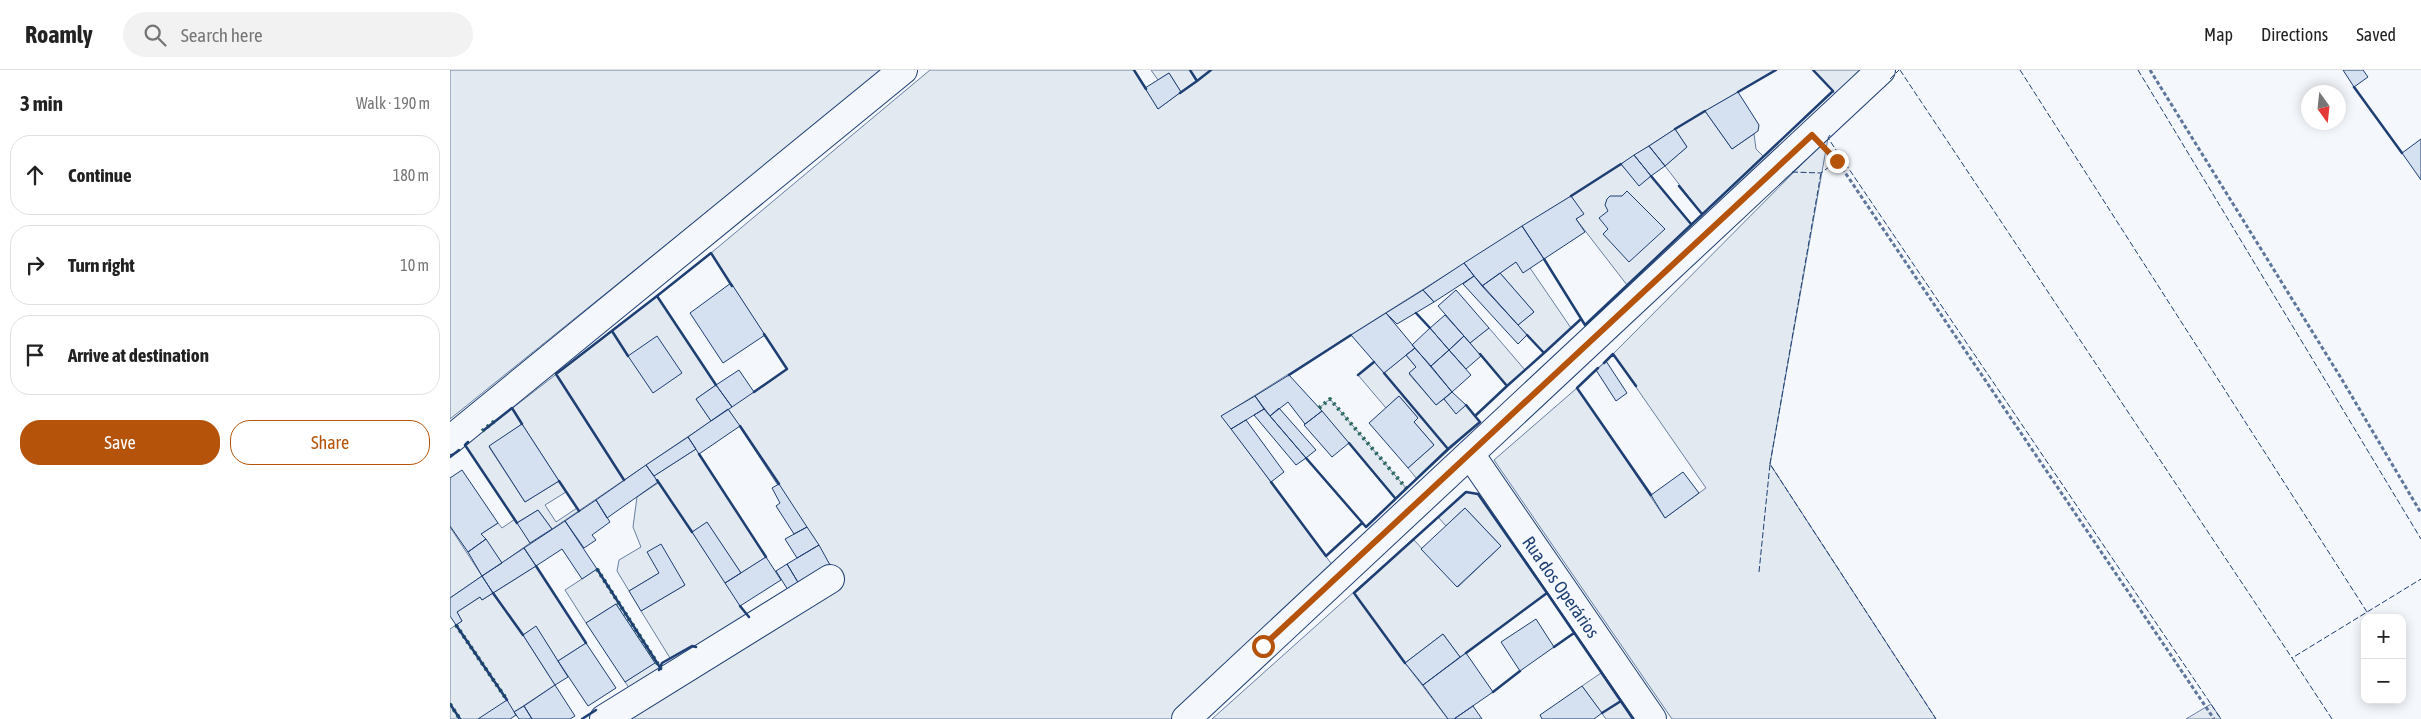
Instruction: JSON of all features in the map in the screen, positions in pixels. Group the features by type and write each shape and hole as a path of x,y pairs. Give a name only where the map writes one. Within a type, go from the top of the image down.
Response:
{"street":[{"path":"450,440 903,70"},
{"path":"1186,719 1881,70"},
{"name":"Rua dos Operários","path":"1470,454 1652,719"},
{"path":"604,719 830,578"}],"path":[{"path":"2150,70 2341,378 2421,513"},
{"path":"1812,135 1842,168 2214,719"}],"shaded area":[{"path":"450,70 883,70 450,419"},
{"path":"930,70 1134,70 1158,109 1181,92 1169,73 1158,80 1151,70 1776,70 1705,111 1732,149 1754,134 1756,149 1763,156 1702,214 1665,166 1687,147 1675,129 1621,164 1639,185 1651,176 1691,224 1627,285 1576,219 1583,214 1571,196 1222,416 1333,566 1171,719 621,719 844,581 830,565 728,409 787,369 711,253"},
{"path":"1813,70 1864,70 1836,97 1833,91"},
{"path":"1828,138 1770,464 1936,719 1672,719 1494,460 1577,388 1665,518 1706,488 1613,354"},
{"path":"1516,262 1530,268 1571,328 1544,353 1518,325 1534,312 1500,273"},
{"path":"657,296 716,385 696,399 711,421 552,529 538,510 518,522 530,543 502,563 481,534 498,523 502,528 515,519 465,445","holes":["522,424 559,481 525,502 489,447","566,492 577,508 556,522 545,505"]},
{"path":"1489,328 1525,370 1507,386 1470,343"},
{"path":"1406,355 1416,367 1409,374 1436,405 1444,399 1456,413 1466,405 1480,422 1417,479 1408,468 1434,445 1414,422 1418,418 1399,396 1386,408 1358,375 1374,362 1384,373"},
{"path":"1330,399 1406,488 1395,498 1319,408"},
{"path":"696,449 766,557 741,573 707,523 692,532 748,617 695,648 692,646 670,658 641,611 685,585 659,573 629,591 617,571 619,560 641,547 633,527 637,497 658,483 654,476"},
{"path":"1466,492 1478,494 1547,593 1460,657 1443,634 1405,663 1448,719 1212,719 1413,539 1458,587 1501,546 1465,508 1446,526 1438,517"},
{"path":"450,527 482,576 450,598"},
{"path":"536,566 586,643 558,661 536,627 523,635 555,685 514,712 478,719 450,719 450,629 462,621 457,612 480,597 482,600"},
{"path":"597,569 661,669 630,689 625,682 654,663 616,604 586,623 565,590"},
{"path":"1601,673 1633,719 1606,719 1582,686"},
{"path":"2211,704 2221,719 2186,719"}],"building":[{"path":"2343,70 2363,70 2368,77 2354,87"},
{"path":"1169,73 1181,92 1158,109 1145,88"},
{"path":"1738,92 1759,125 1758,131 1732,149 1705,111"},
{"path":"1675,129 1687,147 1665,166 1649,146"},
{"path":"2421,139 2421,180 2402,153"},
{"path":"1649,146 1665,166 1651,176 1634,155"},
{"path":"1634,155 1651,176 1639,186 1621,164"},
{"path":"1627,191 1665,229 1629,262 1603,234 1608,229 1599,218 1608,211 1605,205 1610,196 1622,196"},
{"path":"1571,196 1584,214 1576,219 1585,232 1544,259 1522,226"},
{"path":"1522,226 1544,259 1523,273 1516,262 1482,286 1464,263"},
{"path":"1464,263 1474,276 1434,302 1423,290"},
{"path":"1500,273 1534,312 1518,325 1482,286"},
{"path":"1474,276 1527,335 1518,344 1463,284"},
{"path":"731,283 765,335 723,363 690,313"},
{"path":"1423,290 1434,302 1397,324 1386,313"},
{"path":"1456,290 1489,328 1470,343 1438,306"},
{"path":"1386,313 1415,348 1384,373 1351,335"},
{"path":"1445,315 1464,336 1449,350 1430,328"},
{"path":"1430,328 1449,350 1431,366 1412,345"},
{"path":"657,336 682,373 653,393 628,356"},
{"path":"1464,336 1481,356 1466,369 1449,350"},
{"path":"1415,348 1452,392 1436,405 1409,373 1416,367 1406,355"},
{"path":"1449,350 1471,375 1452,392 1431,366"},
{"path":"1606,361 1627,393 1616,401 1596,370"},
{"path":"739,370 754,392 732,407 716,385"},
{"path":"1289,375 1322,411 1305,424 1288,402 1270,416 1255,396"},
{"path":"716,385 732,407 711,421 696,399"},
{"path":"1452,392 1466,405 1456,414 1444,399"},
{"path":"1255,396 1264,409 1231,429 1221,416"},
{"path":"1399,396 1418,418 1414,422 1434,445 1408,468 1369,423"},
{"path":"1279,408 1316,450 1306,458 1270,416"},
{"path":"728,409 740,426 699,454 688,437"},
{"path":"1264,409 1306,458 1296,465 1254,415"},
{"path":"1322,411 1349,443 1332,457 1304,425"},
{"path":"1246,420 1284,472 1271,482 1231,429"},
{"path":"522,424 559,481 525,502 489,446"},
{"path":"688,437 696,449 654,476 646,465"},
{"path":"646,465 658,482 607,518 596,500"},
{"path":"462,470 498,523 481,534 486,539 468,552 450,526 450,478"},
{"path":"1683,472 1699,493 1665,518 1651,495"},
{"path":"779,484 807,527 794,534 776,506 780,503 772,488"},
{"path":"596,500 610,522 592,535 596,540 584,548 565,521"},
{"path":"1465,508 1501,546 1457,587 1421,549"},
{"path":"538,510 552,529 530,543 517,523"},
{"path":"565,521 597,569 582,579 562,549 536,566 524,548"},
{"path":"707,522 741,573 725,583 692,532"},
{"path":"807,527 819,545 797,558 785,539"},
{"path":"486,539 502,563 482,576 468,552"},
{"path":"661,544 685,585 641,611 629,591 659,573 647,552"},
{"path":"819,545 830,565 799,584 787,564"},
{"path":"524,548 536,566 493,593 482,576"},
{"path":"766,557 781,580 740,606 725,583"},
{"path":"787,564 799,584 788,590 776,571"},
{"path":"482,576 493,593 482,600 480,597 457,612 462,621 456,625 450,616 450,598"},
{"path":"616,604 655,663 625,682 586,623"},
{"path":"1536,619 1554,647 1520,671 1501,642"},
{"path":"536,626 568,677 555,685 523,635"},
{"path":"1443,634 1460,657 1423,685 1405,663"},
{"path":"586,643 616,688 588,706 558,661"},
{"path":"1466,653 1493,692 1454,719 1448,719 1423,685"},
{"path":"555,685 575,716 570,719 532,719 524,706"},
{"path":"1582,686 1602,713 1594,719 1542,719 1540,715"},
{"path":"507,700 516,715 510,719 478,719"},
{"path":"524,706 532,719 519,719 514,712"},
{"path":"1473,706 1482,719 1454,719"}],"hedge":[{"path":"1319,408 1330,399 1406,488"},
{"path":"482,431 496,420"},
{"path":"597,569 661,669"},
{"path":"456,625 507,700"},
{"path":"450,704 460,719"}],"fence":[{"path":"1890,79 1899,70"},
{"path":"1900,70 2292,658"},
{"path":"2020,70 2367,612"},
{"path":"2138,70 2421,539"},
{"path":"1830,135 1828,138 2221,719"},
{"path":"1792,172 1821,173 1838,160"},
{"path":"1770,464 1821,173"},
{"path":"1759,572 1770,464 1936,719"},
{"path":"2332,719 2292,658 2421,579"}],"wall":[{"path":"1134,70 1146,89"},
{"path":"1190,70 1197,81 1211,70"},
{"path":"1738,92 1776,70"},
{"path":"1544,259 1585,325 1833,91 1813,70"},
{"path":"1180,93 1197,81"},
{"path":"2354,87 2402,153"},
{"path":"1675,129 1705,111"},
{"path":"1571,196 1621,164"},
{"path":"1651,176 1691,224"},
{"path":"1679,186 1702,214"},
{"path":"624,480 556,374 711,253 732,286"},
{"path":"657,296 716,385"},
{"path":"1416,313 1430,328"},
{"path":"1527,335 1544,353 1581,319"},
{"path":"612,331 628,356"},
{"path":"754,392 787,369 764,334"},
{"path":"1289,375 1351,335"},
{"path":"1480,354 1507,386 1544,353"},
{"path":"1604,363 1613,354 1636,386"},
{"path":"1358,375 1374,362"},
{"path":"1598,368 1577,388 1651,495"},
{"path":"1384,373 1448,449 1480,422 1475,416"},
{"path":"1466,405 1475,416 1507,386"},
{"path":"484,430 512,408 522,424"},
{"path":"740,426 779,484"},
{"path":"468,442 465,445 517,523"},
{"path":"1349,443 1395,498"},
{"path":"1306,458 1366,527 1448,449"},
{"path":"450,457 459,450"},
{"path":"699,454 766,557"},
{"path":"657,480 692,532"},
{"path":"559,481 579,511"},
{"path":"1271,482 1326,556 1362,523"},
{"path":"1405,663 1354,593 1466,492 1478,494 1547,593 1466,653"},
{"path":"536,566 586,643"},
{"path":"597,569 661,669"},
{"path":"493,593 523,635"},
{"path":"1547,593 1633,719"},
{"path":"740,606 749,617"},
{"path":"456,625 507,700"},
{"path":"1554,647 1574,633"},
{"path":"659,670 662,663 692,646 696,647"},
{"path":"1493,692 1520,671"},
{"path":"1602,713 1621,701"},
{"path":"450,704 460,719"},
{"path":"582,719 596,710"}],"route":[{"path":"1263,646 1812,135 1837,161"}]}
